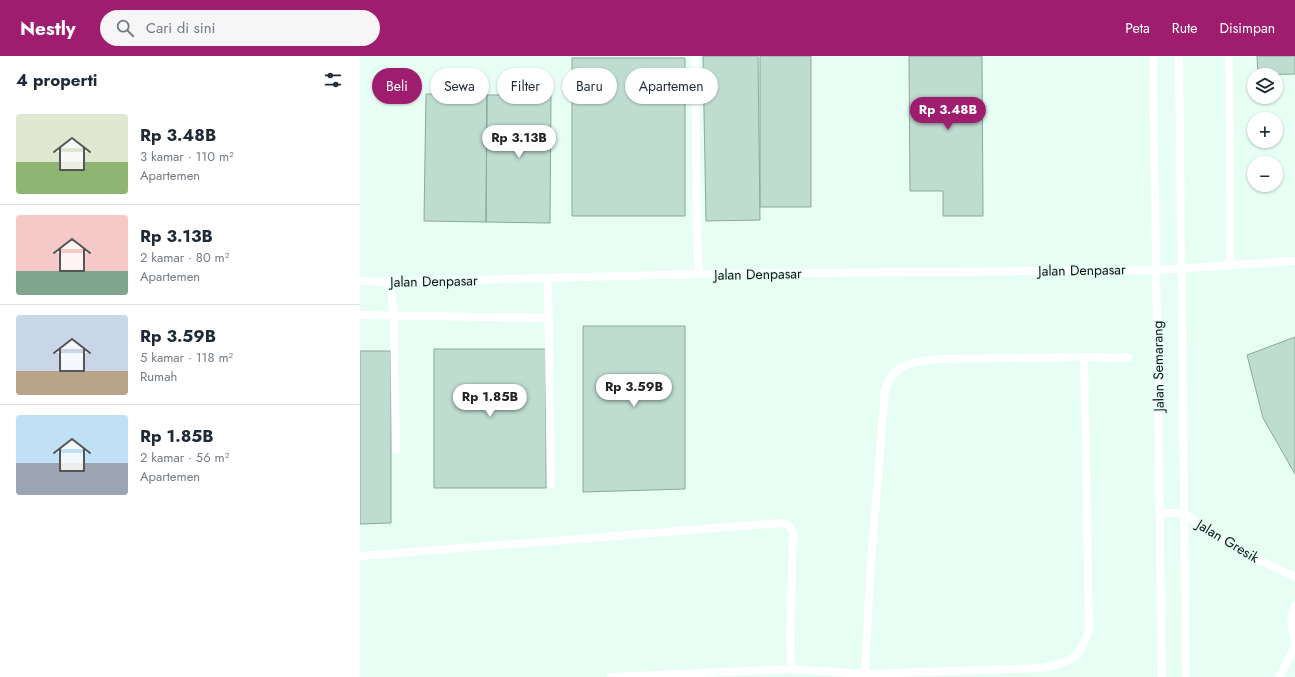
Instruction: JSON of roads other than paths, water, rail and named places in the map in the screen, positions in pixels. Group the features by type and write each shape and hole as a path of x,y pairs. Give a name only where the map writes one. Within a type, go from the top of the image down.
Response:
{"lane":[{"path":"695,56 699,274"},
{"name":"Jalan Semarang","path":"1153,56 1162,677"},
{"name":"Jalan Semarang","path":"1179,56 1186,677"},
{"path":"1229,56 1230,266"},
{"name":"Jalan Denpasar","path":"360,281 390,282 699,274 1156,270 1295,261"},
{"path":"548,278 551,484"},
{"path":"390,282 394,315 396,450"},
{"path":"360,315 549,318"},
{"path":"611,677 791,668 865,675 1042,668 1076,657 1083,646 1088,630 1084,357"},
{"path":"865,675 870,574 887,381 906,364 918,361 1084,357 1128,358"},
{"name":"Jalan Gresik","path":"1160,513 1184,513 1207,530 1251,556 1295,577"},
{"path":"360,556 781,523 789,525 793,533 790,639 791,668"},
{"path":"1295,605 1291,615 1290,627 1295,641"},
{"path":"1279,677 1295,646"}]}
